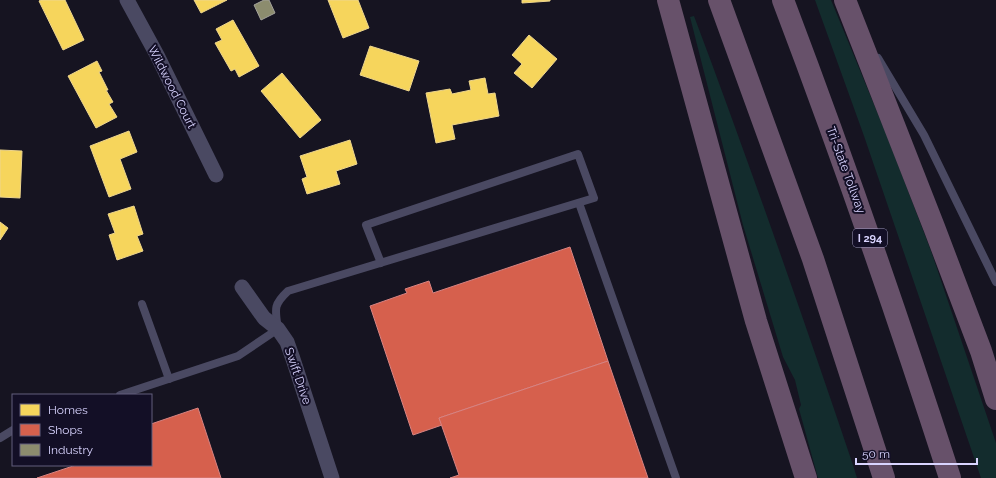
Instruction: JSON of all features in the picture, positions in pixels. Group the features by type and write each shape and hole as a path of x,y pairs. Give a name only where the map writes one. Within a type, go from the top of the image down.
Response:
{"highway":[{"path":"668,0 756,321 806,478"},
{"path":"719,0 813,259 884,478"},
{"name":"Tri-State Tollway","path":"783,0 855,195 914,365 950,478"},
{"path":"846,4 934,227 978,344 996,399"}],"street":[{"name":"Wildwood Court","path":"127,0 157,55 216,175"},
{"name":"Swift Drive","path":"242,287 264,318 278,329 287,342 332,478"}],"lane":[{"path":"846,4 924,135 996,282"},
{"path":"123,394 238,356 278,329 275,310 280,299 288,291 381,264 594,198 578,154 366,225 381,264"},
{"path":"579,203 676,478"},
{"path":"142,304 169,379"},
{"path":"0,438 12,431"}],"green space":[{"path":"815,0 831,0 887,136 931,251 996,443 996,478 981,478 864,136"},
{"path":"694,16 815,352 857,478 818,478 799,409 801,405 795,380 783,357 743,225 690,17"}],"building: Homes":[{"path":"65,0 84,40 63,50 39,1"},
{"path":"194,0 227,0 201,13"},
{"path":"328,0 358,0 369,28 343,38"},
{"path":"522,0 550,0 550,1 522,3"},
{"path":"233,20 259,66 239,77 235,69 231,71 215,43 222,40 216,29"},
{"path":"529,35 557,59 532,88 514,73 522,64 512,55"},
{"path":"370,46 419,61 409,91 360,75"},
{"path":"97,61 102,71 99,72 108,90 106,90 113,102 109,104 117,117 96,128 68,76"},
{"path":"282,73 321,120 300,138 261,91"},
{"path":"485,78 488,94 495,93 499,116 452,125 455,139 436,143 426,93 450,89 452,94 471,90 469,81"},
{"path":"129,131 137,152 120,159 131,189 109,197 90,146"},
{"path":"350,140 357,164 336,171 340,184 307,194 302,179 307,177 300,156"},
{"path":"0,150 22,151 20,198 0,197"},
{"path":"134,206 143,234 137,236 143,251 117,260 109,235 115,233 108,214"},
{"path":"0,222 8,228 0,240"}],"building: Shops":[{"path":"570,247 608,361 439,418 442,425 413,435 370,306 407,293 405,289 429,281 433,293"},
{"path":"608,361 648,478 450,478 459,475 439,418"},
{"path":"198,408 221,478 37,478 73,466 152,466 152,424"}],"building: Industry":[{"path":"264,0 269,0 275,13 261,20 254,5"}]}
